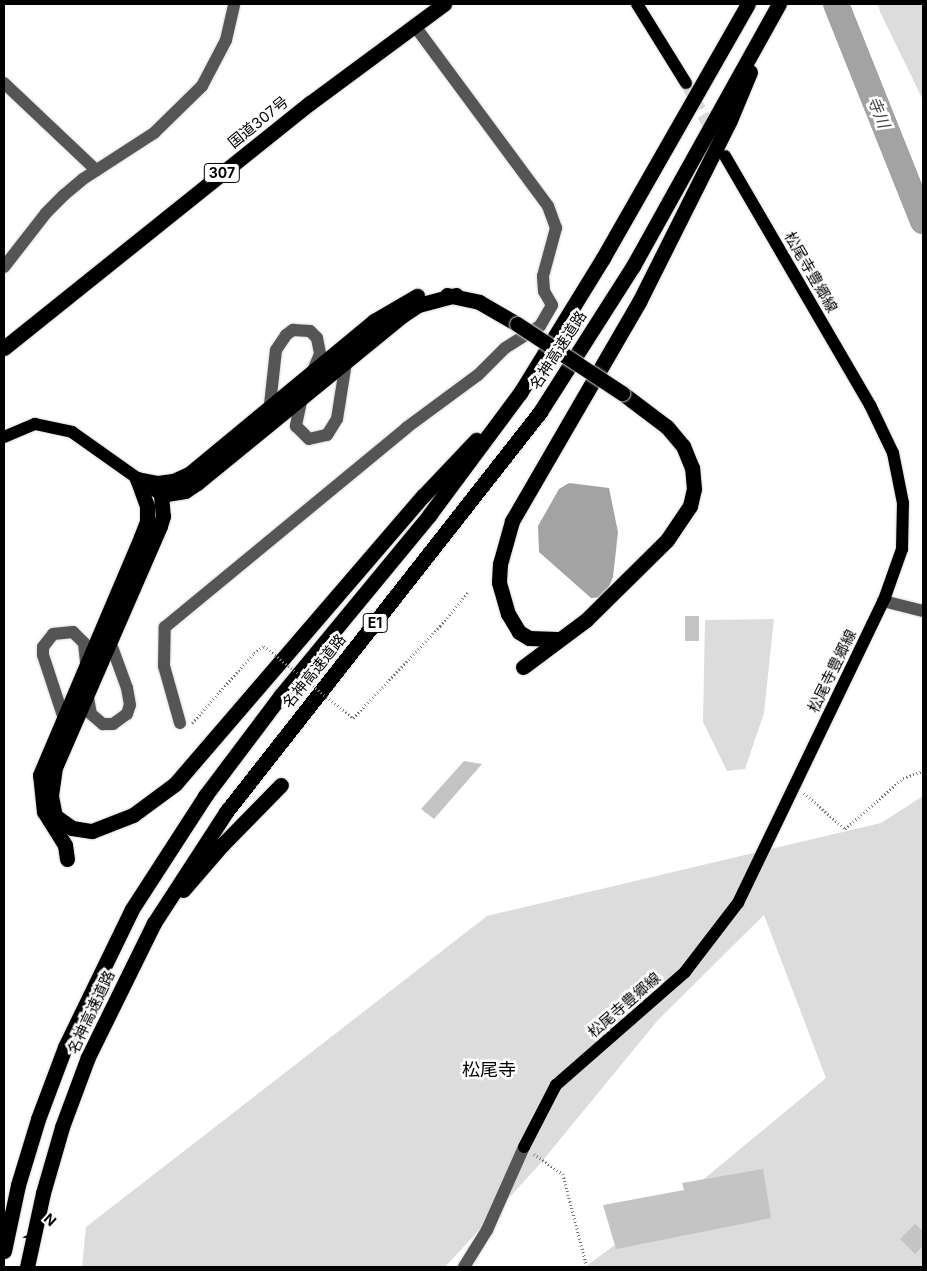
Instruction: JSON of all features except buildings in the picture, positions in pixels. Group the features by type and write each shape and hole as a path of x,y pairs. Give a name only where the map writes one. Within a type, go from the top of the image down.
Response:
{"highway":[{"name":"国道307号","path":"4,348 414,25 444,4"},
{"name":"名神高速道路","path":"4,1251 35,1128 65,1047 98,974 137,900 205,796 269,710 430,514 520,393 598,266 748,4"},
{"name":"名神高速道路","path":"27,1267 62,1127 88,1057 154,923 226,812 540,412 633,266 779,4"},
{"path":"557,639 530,638 520,632 508,614 499,582 500,564 512,520 639,302 730,120 779,4"},
{"path":"137,479 158,483 173,481 188,474 374,321 408,300 434,293 456,295 480,302 622,393 667,427 683,446 692,468 694,489 690,506 667,540 586,620 557,639 523,667"},
{"path":"456,295 418,305 346,361 197,483 185,491 161,495 163,516 160,526 56,767 51,796 55,816 62,823 72,828 92,831 133,815 155,801 175,784 424,495 520,393"},
{"path":"67,859 65,845 44,812 40,785 44,760 147,521 147,506 137,479"},
{"path":"154,923 222,845 281,785"}],"main road":[{"path":"637,4 686,83"},
{"name":"松尾寺豊郷線","path":"524,1147 556,1086 685,972 738,903 883,601 902,549 903,503 894,453 870,405 725,156"},
{"path":"4,437 35,424 54,426 72,432 161,495"}],"street":[{"path":"4,267 46,213 96,170 154,133 202,86 226,40 234,4"},
{"path":"180,722 164,666 165,627 406,428 478,375 505,348 540,326 552,305 544,291 543,276 556,228 548,206 414,25"},
{"path":"4,83 96,170"},
{"path":"267,425 276,350 293,330 310,332 318,338 320,354 312,373"},
{"path":"302,397 296,426 310,439 327,436 337,419 349,342"},
{"path":"883,601 923,611"},
{"path":"87,692 91,714 96,720 113,724 127,714 130,705 127,688 103,624"},
{"path":"69,734 43,655 43,647 53,634 73,632 84,643 86,663"},
{"path":"464,1267 487,1230 524,1147"}],"path":[{"path":"180,722 195,723 254,653 264,646 354,718 469,591"},
{"path":"795,784 845,829 902,778 923,771"},
{"path":"524,1147 562,1174 587,1267"}],"shaded area":[{"path":"878,4 923,4 923,100 880,12"},
{"path":"569,483 609,488 618,532 613,577 605,597 591,598 539,552 538,526 559,489"},
{"path":"774,619 764,713 745,769 727,771 703,722 705,620"},
{"path":"923,796 923,1267 585,1267 705,1178 826,1078 764,915 658,1020 539,1165 445,1267 82,1267 86,1227 487,916 881,823"}],"waterway":[{"name":"寺川","path":"836,4 923,221"}],"tunnel":[{"path":"686,83 713,134"}],"district":[{"name":"松尾寺","path":"489,1070"}]}
